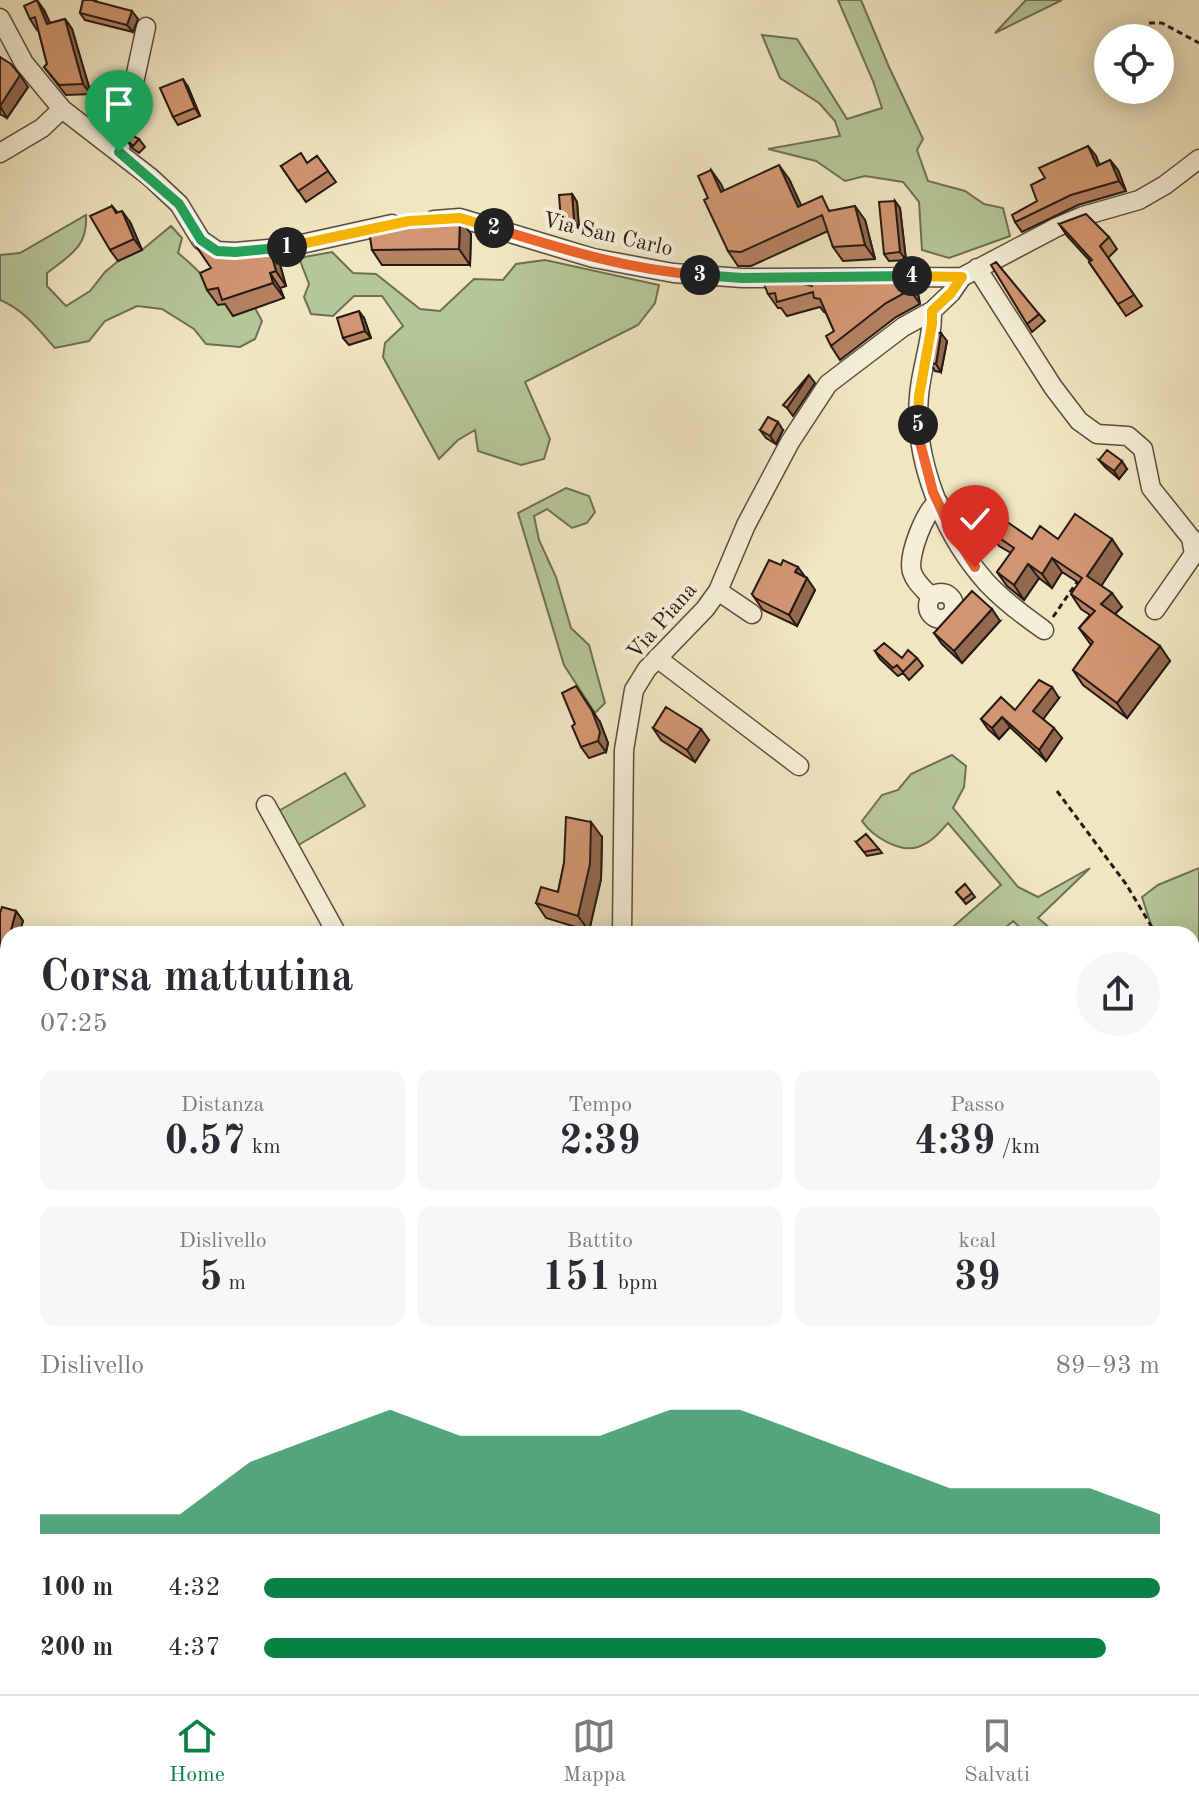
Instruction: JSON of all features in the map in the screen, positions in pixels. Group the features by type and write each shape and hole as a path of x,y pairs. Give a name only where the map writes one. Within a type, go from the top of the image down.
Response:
{"street":[{"name":"Via San Carlo","path":"0,18 24,63 62,109 119,152 179,204 201,240 217,251 288,247 409,221 460,218 593,258 673,273 742,278 970,273"},
{"path":"119,152 146,27"},
{"path":"0,153 42,128 62,109"},
{"path":"1155,610 1194,554 1195,548 1191,538 1151,488 1143,449 1128,436 1097,434 1079,421 970,273 1083,216 1139,200 1199,159"},
{"name":"Via Piana","path":"622,926 624,750 634,690 647,669 705,609 718,591 746,525 782,456 828,384 903,327 927,313 970,273"},
{"path":"927,313 932,324 919,396 918,435 938,502 955,535 988,584 1044,630"},
{"path":"931,597 917,583 911,564 928,510 938,502"},
{"path":"718,591 752,614"},
{"path":"657,658 799,766"},
{"path":"266,805 333,926"}],"path":[{"path":"1149,23 1162,23 1199,43"},
{"path":"1061,606 1077,582"},
{"path":"1057,791 1126,884 1151,926"}],"green space":[{"path":"838,0 861,0 923,139 917,150 928,181 965,191 984,204 1003,208 1010,236 949,258 922,250 919,202 903,182 865,176 845,181 816,161 768,149 840,136 835,121 819,103 780,78 762,35 797,39 847,119 882,108"},
{"path":"1026,0 1062,0 995,33"},
{"path":"86,215 81,243 47,273 47,286 66,306 90,291 118,261 142,250 171,226 182,238 178,253 217,292 233,315 255,308 262,321 255,339 240,347 206,344 194,329 162,309 137,306 105,321 89,341 55,348 23,315 0,300 0,255 20,253"},
{"path":"332,252 353,273 376,274 420,309 440,311 474,279 503,280 516,264 545,260 659,285 655,303 638,325 525,382 550,439 544,459 521,465 478,451 475,430 458,440 439,459 383,357 385,343 403,326 382,296 354,296 333,316 311,314 304,297 309,284 299,258"},
{"path":"566,488 589,496 595,512 587,523 572,528 547,509 534,516 539,540 556,577 571,628 589,645 605,703 595,713 564,665 518,513"},
{"path":"952,755 966,766 964,787 953,808 1018,887 1038,897 1090,868 1038,918 1048,926 1018,926 1013,921 1007,926 954,926 1001,885 948,823 927,843 903,848 887,842 862,821 882,795 898,790 911,774"},
{"path":"345,773 365,806 295,847 275,813"},
{"path":"1199,868 1199,926 1151,926 1142,897 1158,885"}],"building":[{"path":"37,0 47,24 65,19 83,84 59,85 44,67 47,64 35,17 30,19 24,6"},
{"path":"83,0 94,0 132,11 127,25 80,13"},
{"path":"0,57 20,75 0,106"},
{"path":"183,79 195,108 173,117 160,88"},
{"path":"128,133 139,139 133,146 127,140"},
{"path":"1088,146 1097,166 1110,160 1119,181 1071,195 1015,222 1012,215 1037,201 1031,185 1045,178 1039,168"},
{"path":"301,153 307,163 317,156 328,171 298,191 281,166"},
{"path":"779,165 798,207 822,196 829,211 855,206 865,245 833,247 822,215 741,252 728,251 704,200 708,198 698,176 711,170 721,192"},
{"path":"572,194 574,220 561,221 559,195"},
{"path":"895,201 900,252 884,254 879,202"},
{"path":"112,206 116,213 122,211 134,239 110,250 90,216"},
{"path":"1086,214 1109,237 1100,246 1134,295 1118,304 1089,262 1092,260 1059,224"},
{"path":"448,215 460,219 459,249 372,250 368,225 400,218"},
{"path":"194,243 206,248 224,249 269,246 276,271 270,273 273,283 222,300 218,288 207,290 200,273 211,268"},
{"path":"996,262 1039,314 1027,324 991,265"},
{"path":"857,275 907,275 910,290 886,303 831,346 826,336 834,331 820,299 814,298 813,292 777,302 775,293 768,294 764,284 771,282 770,277 812,286 811,280"},
{"path":"359,311 365,331 343,338 337,318"},
{"path":"936,333 941,333 936,364 930,363"},
{"path":"809,375 787,408 783,405"},
{"path":"768,417 778,422 770,436 760,430"},
{"path":"1107,450 1122,461 1114,471 1099,460"},
{"path":"1075,514 1112,539 1087,576 1112,593 1101,604 1160,646 1117,703 1073,670 1093,642 1079,628 1095,611 1071,594 1082,578 1052,558 1042,574 1028,564 1014,585 997,572 1014,548 989,531 1000,517 1032,539 1040,526 1058,539"},
{"path":"769,560 781,565 783,560 798,567 795,572 807,578 789,615 752,594"},
{"path":"972,591 992,609 954,651 934,633"},
{"path":"884,643 902,658 908,650 917,658 903,672 897,665 893,668 875,651"},
{"path":"1039,680 1052,687 1033,711 1054,728 1039,750 1002,717 992,728 981,719 1001,697 1015,710"},
{"path":"576,686 592,711 600,732 598,741 581,747 562,693"},
{"path":"666,707 701,729 687,750 653,728"},
{"path":"566,817 591,822 590,864 578,916 536,903 541,887 558,892 564,863"},
{"path":"866,834 879,849 864,852 856,842"},
{"path":"965,884 972,893 963,900 956,892"},
{"path":"2,907 16,911 12,926 0,926"}],"route":[{"path":"119,152 179,204 201,240 217,251 288,247 409,221 460,218 593,258 673,273 742,278 962,277 932,311 919,396 918,435 933,492 948,524 975,567"}]}
